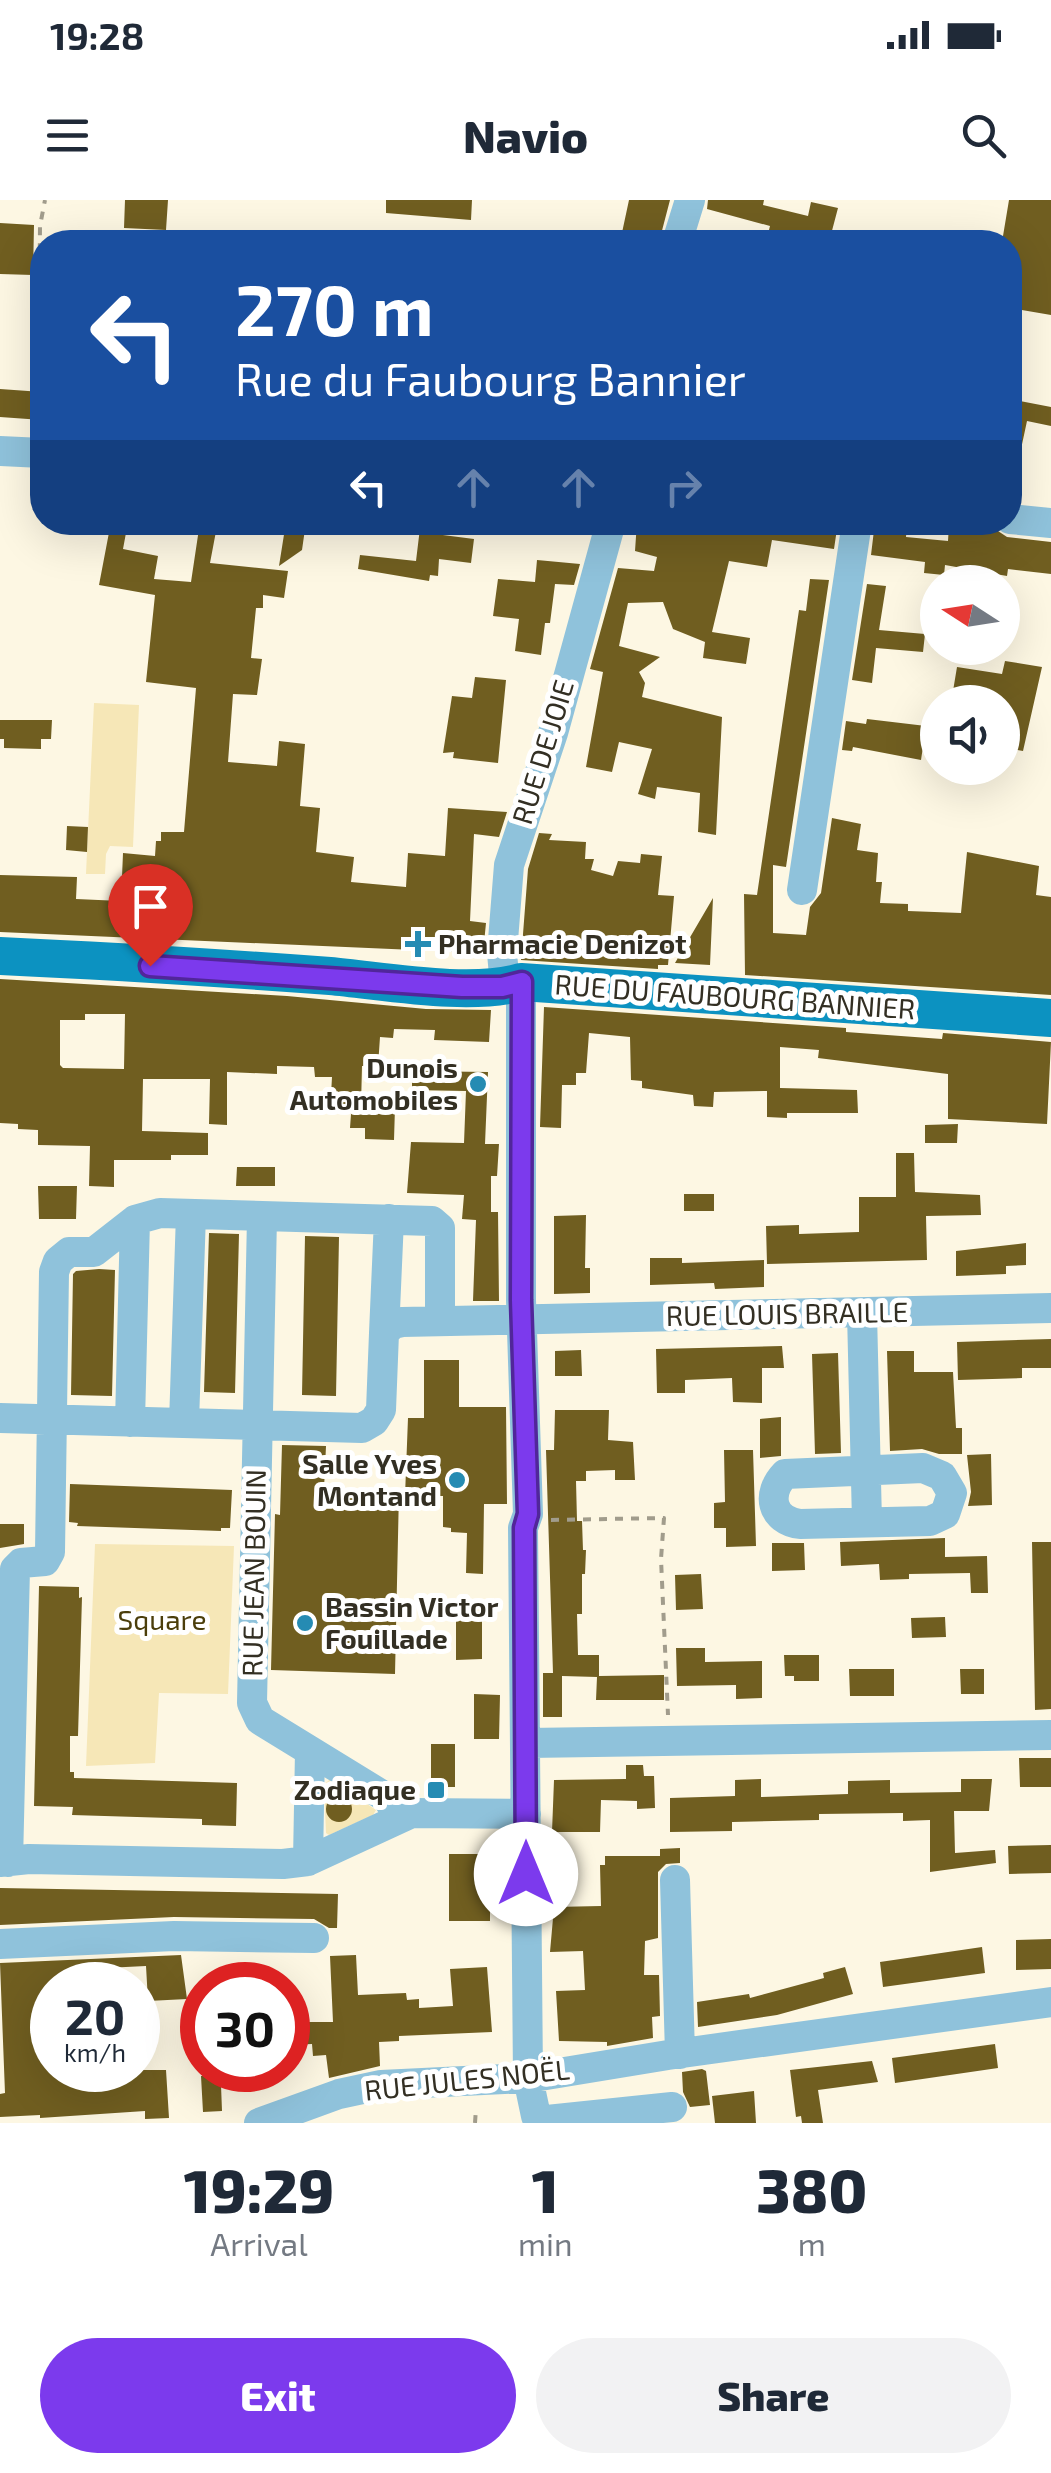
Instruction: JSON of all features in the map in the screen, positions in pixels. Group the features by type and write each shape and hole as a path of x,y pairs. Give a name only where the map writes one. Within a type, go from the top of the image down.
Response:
{"main road":[{"name":"RUE DU FAUBOURG BANNIER","path":"0,956 254,970 462,987 513,984 1051,1018"}],"street":[{"path":"681,230 690,200"},
{"path":"1022,520 1051,523"},
{"name":"RUE DE JOIE","path":"528,2078 528,1514 513,984 502,953 508,864 553,733 606,535"},
{"path":"802,890 856,535"},
{"path":"440,1321 438,1224 389,1219 160,1213 134,1220 94,1252 70,1252 58,1261 54,1272 50,1552 45,1561 21,1563 15,1569 4,1862 29,1859 283,1864 308,1861 420,1812 526,1814"},
{"path":"184,1424 191,1214"},
{"path":"257,1424 262,1217"},
{"path":"0,1418 362,1428 382,1410 389,1219"},
{"path":"130,1422 134,1220"},
{"name":"RUE LOUIS BRAILLE","path":"384,1333 402,1322 1051,1308"},
{"path":"862,1313 868,1522"},
{"name":"RUE JEAN BOUIN","path":"257,1424 252,1704 260,1720 387,1798 399,1818"},
{"path":"866,1470 934,1471 949,1483 952,1494 946,1514 937,1518 868,1522 789,1523 780,1516 772,1498 774,1487 785,1474 866,1470"},
{"path":"528,1743 1051,1735"},
{"path":"308,1861 310,1752"},
{"path":"528,2078 536,2116 548,2120 674,2115 675,1880"},
{"path":"0,1944 174,1936 314,1938"},
{"name":"RUE JULES NOËL","path":"258,2123 339,2094 381,2085 528,2078 1051,2002"}],"path":[{"path":"40,230 45,200"},
{"path":"24,452 30,408"},
{"path":"526,1522 664,1518 668,1740"}],"green space":[{"path":"94,703 139,705 133,847 110,846 105,874 86,874"},
{"name":"Square","path":"95,1544 234,1546 228,1694 159,1693 155,1763 86,1766"},
{"path":"330,1779 376,1810 373,1815 326,1833 324,1785"}],"building":[{"path":"125,200 168,200 166,230 124,228"},
{"path":"386,200 472,200 471,220 386,213"},
{"path":"629,200 670,200 662,230 623,230"},
{"path":"708,200 764,200 763,205 808,216 811,202 838,208 832,230 769,230 770,226 707,209"},
{"path":"1009,200 1051,200 1051,315 1022,310 1022,230 1004,230"},
{"path":"0,223 34,225 34,230 30,230 30,275 0,274"},
{"path":"0,389 30,391 30,419 0,417"},
{"path":"1022,401 1051,407 1051,426 1027,421 1022,444"},
{"path":"109,535 126,535 123,549 158,556 154,579 191,582 198,535 215,535 210,563 288,571 284,598 263,595 263,608 256,608 251,658 262,659 257,695 233,694 228,762 277,766 279,741 305,744 300,806 320,808 316,852 354,857 351,882 406,887 408,853 445,856 448,808 507,812 499,837 474,834 470,921 486,923 483,953 0,932 0,875 77,877 76,899 121,901 123,853 155,856 161,832 184,832 196,688 146,682 155,595 99,585"},
{"path":"284,535 304,535 302,550 279,566"},
{"path":"419,535 474,539 471,563 439,559 438,576 430,575 429,581 358,569 360,555 416,561"},
{"path":"636,535 836,535 834,549 772,540 767,567 729,561 712,632 750,638 746,664 703,658 705,642 673,629 663,602 628,603 619,646 660,657 639,672 645,683 642,697 722,717 716,835 698,832 700,793 657,787 655,799 638,794 652,749 619,742 612,772 586,767 603,672 590,669 618,568 654,571 657,557 635,551"},
{"path":"873,535 948,541 948,535 1004,535 1051,542 1051,574 1020,570 1020,565 925,565 871,555"},
{"path":"537,560 580,564 574,585 555,584 541,655 515,651 519,619 493,616 498,579 535,582"},
{"path":"810,579 829,580 786,867 773,865 773,933 806,935 810,907 821,893 832,818 861,824 857,850 878,853 876,882 882,882 880,903 908,904 908,911 961,913 967,852 1039,866 1036,895 1051,897 1051,995 745,975 744,894 757,895 799,610 806,611"},
{"path":"867,584 886,586 879,630 920,634 920,652 876,648 872,683 852,680"},
{"path":"1004,665 1042,667 1023,751 1020,685 954,685 957,667 1002,674"},
{"path":"475,677 506,680 498,763 453,758 454,752 443,753 452,696 472,698"},
{"path":"867,719 920,725 920,760 853,747 852,751 842,750 846,721 866,724"},
{"path":"0,720 52,720 51,739 41,739 41,749 4,748"},
{"path":"67,826 88,827 87,852 66,850"},
{"path":"539,833 552,834 549,840 586,842 585,859 594,859 591,870 613,876 618,861 640,863 641,854 662,856 658,895 674,896 668,965 658,965 658,969 521,960 528,869"},
{"path":"713,898 710,965 675,963"},
{"path":"0,979 287,996 426,1009 491,1010 489,1042 434,1040 435,1030 394,1029 393,1038 380,1037 378,1066 362,1066 361,1106 395,1107 394,1140 365,1139 365,1128 350,1128 351,1114 330,1113 332,1077 315,1077 314,1067 277,1066 277,1074 227,1072 227,1125 209,1124 210,1079 143,1079 142,1131 208,1133 208,1155 171,1155 171,1160 114,1160 114,1187 89,1186 90,1146 38,1145 38,1130 0,1123","holes":["85,1014 125,1014 124,1069 60,1065 60,1020 85,1020"]},
{"path":"544,1007 846,1028 846,1032 942,1039 943,1033 1051,1042 1047,1124 948,1119 948,1074 818,1058 819,1050 780,1047 780,1088 857,1090 858,1113 787,1113 787,1118 767,1117 767,1091 714,1092 713,1107 694,1106 693,1095 642,1088 642,1081 631,1080 630,1037 589,1033 586,1073 576,1073 576,1085 562,1085 561,1128 540,1127"},
{"path":"412,1071 488,1072 485,1144 499,1144 497,1176 491,1176 491,1212 498,1212 499,1301 473,1301 476,1220 462,1219 464,1195 407,1193 411,1142 464,1143 466,1091 412,1090"},
{"path":"958,1124 957,1143 925,1143 925,1125"},
{"path":"896,1153 914,1153 915,1192 980,1195 981,1215 926,1216 927,1260 767,1264 766,1226 799,1225 799,1234 859,1232 859,1197 896,1197"},
{"path":"237,1167 275,1167 275,1186 236,1186"},
{"path":"38,1186 77,1186 76,1219 39,1219"},
{"path":"684,1194 714,1194 714,1211 684,1211"},
{"path":"586,1215 585,1268 590,1268 590,1293 554,1294 554,1216"},
{"path":"209,1233 239,1234 235,1393 204,1392"},
{"path":"305,1236 339,1237 336,1396 302,1395"},
{"path":"1026,1243 1026,1265 1006,1266 1006,1274 956,1276 956,1251"},
{"path":"650,1258 682,1258 682,1263 764,1260 764,1287 715,1289 714,1283 650,1285"},
{"path":"115,1270 112,1396 71,1395 73,1274"},
{"path":"1051,1339 1051,1368 1022,1368 1022,1378 958,1380 957,1342"},
{"path":"782,1346 784,1368 762,1368 762,1403 733,1402 732,1378 685,1380 685,1393 657,1393 656,1349"},
{"path":"581,1350 582,1376 555,1376 555,1351"},
{"path":"887,1351 914,1351 914,1372 953,1372 956,1428 962,1428 962,1454 922,1449 890,1451"},
{"path":"838,1353 841,1453 815,1454 812,1354"},
{"path":"424,1360 459,1360 459,1407 506,1407 507,1504 484,1504 483,1574 466,1573 467,1533 443,1527 443,1496 405,1496 408,1418 424,1418"},
{"path":"555,1410 609,1410 608,1440 633,1442 635,1480 615,1480 615,1470 586,1471 586,1481 576,1481 577,1521 582,1521 586,1550 582,1614 577,1614 578,1655 599,1655 599,1676 664,1675 664,1700 596,1700 597,1677 562,1676 562,1717 543,1717 543,1673 553,1673 546,1450 554,1450"},
{"path":"781,1417 781,1456 760,1458 760,1419"},
{"path":"282,1445 326,1446 324,1489 399,1491 395,1674 271,1670 275,1514 280,1515"},
{"path":"724,1450 753,1450 756,1546 726,1547 726,1528 714,1528 714,1503 725,1502"},
{"path":"991,1454 992,1505 968,1506 971,1492 967,1455"},
{"path":"70,1484 232,1490 230,1528 221,1531 77,1526 78,1523 69,1522"},
{"path":"0,1524 24,1524 24,1544 0,1548"},
{"path":"945,1538 945,1557 987,1556 988,1593 971,1593 970,1573 909,1574 909,1579 880,1580 879,1564 841,1566 840,1542"},
{"path":"1032,1542 1051,1542 1051,1709 1035,1710"},
{"path":"772,1543 804,1543 805,1570 772,1571"},
{"path":"701,1574 703,1609 676,1610 675,1575"},
{"path":"39,1586 79,1587 79,1598 82,1597 78,1736 70,1736 70,1772 74,1772 74,1778 237,1783 236,1826 202,1825 202,1819 72,1815 73,1807 34,1806"},
{"path":"482,1613 482,1659 456,1660 456,1614"},
{"path":"945,1617 946,1637 912,1638 911,1618"},
{"path":"676,1648 705,1648 705,1662 762,1661 762,1698 736,1699 736,1685 677,1686"},
{"path":"784,1655 819,1655 819,1681 794,1681 794,1676 785,1676"},
{"path":"849,1669 894,1669 894,1696 850,1696"},
{"path":"960,1669 984,1669 984,1694 961,1694"},
{"path":"474,1694 500,1695 499,1739 474,1739"},
{"path":"431,1744 455,1744 455,1787 431,1787"},
{"path":"1019,1758 1051,1758 1051,1787 1020,1787"},
{"path":"626,1765 643,1765 644,1776 654,1776 655,1808 637,1809 637,1801 601,1800 600,1832 552,1832 554,1780 626,1779"},
{"path":"761,1779 761,1797 848,1794 848,1781 890,1780 890,1793 961,1792 961,1779 992,1779 989,1811 954,1811 955,1853 995,1850 996,1863 930,1872 930,1820 903,1821 903,1813 819,1814 819,1820 732,1822 732,1831 670,1832 670,1798 735,1796 735,1780"},
{"path":"339,1796 348,1800 352,1809 348,1818 339,1822 330,1818 326,1809 330,1800"},
{"path":"1051,1845 1051,1873 1009,1874 1008,1846"},
{"path":"680,1848 680,1863 666,1864 658,1872 658,1938 645,1941 644,1975 659,1975 660,2016 652,2017 653,2038 607,2046 607,2042 559,2041 556,1991 585,1990 583,1951 550,1952 554,1907 601,1906 600,1865 605,1865 605,1856 660,1856 660,1849"},
{"path":"449,1854 490,1854 490,1921 449,1921"},
{"path":"0,1888 338,1894 337,1928 314,1919 174,1917 0,1925"},
{"path":"1051,1939 1051,1969 1016,1970 1016,1940"},
{"path":"982,1947 985,1973 883,1987 880,1962"},
{"path":"181,1955 180,1999 160,2000 160,1962 30,1962 30,2092 160,2092 160,2070 166,2070 169,2118 145,2119 145,2111 0,2117 0,2094 5,2093 0,1963"},
{"path":"356,1955 358,1995 406,1993 407,2000 419,1999 419,2008 453,2006 450,1969 487,1967 492,2032 399,2036 399,2041 379,2042 380,2066 329,2078 326,2055 313,2056 310,2022 333,2022 330,1956"},
{"path":"845,1967 853,1994 777,2015 698,2027 697,2002 749,1994 750,1998 824,1978 823,1973"},
{"path":"995,2044 998,2068 895,2083 892,2058"},
{"path":"872,2061 878,2082 818,2090 823,2123 802,2123 801,2116 796,2117 790,2070"},
{"path":"706,2071 710,2105 690,2107 683,2092 682,2072"},
{"path":"754,2091 756,2123 715,2123 712,2096"},
{"path":"202,2092 221,2092 222,2111 203,2112"}],"place":[{"name":"Pharmacie Denizot","path":"418,944"},
{"name":"Dunois Automobiles","path":"478,1084"},
{"name":"Salle Yves Montand","path":"457,1480"},
{"name":"Bassin Victor Fouillade","path":"305,1623"},
{"name":"Zodiaque","path":"436,1790"}],"route":[{"path":"150,966 462,987 502,987 522,982 521,1300 528,1514 524,1528 526,1874"}]}
